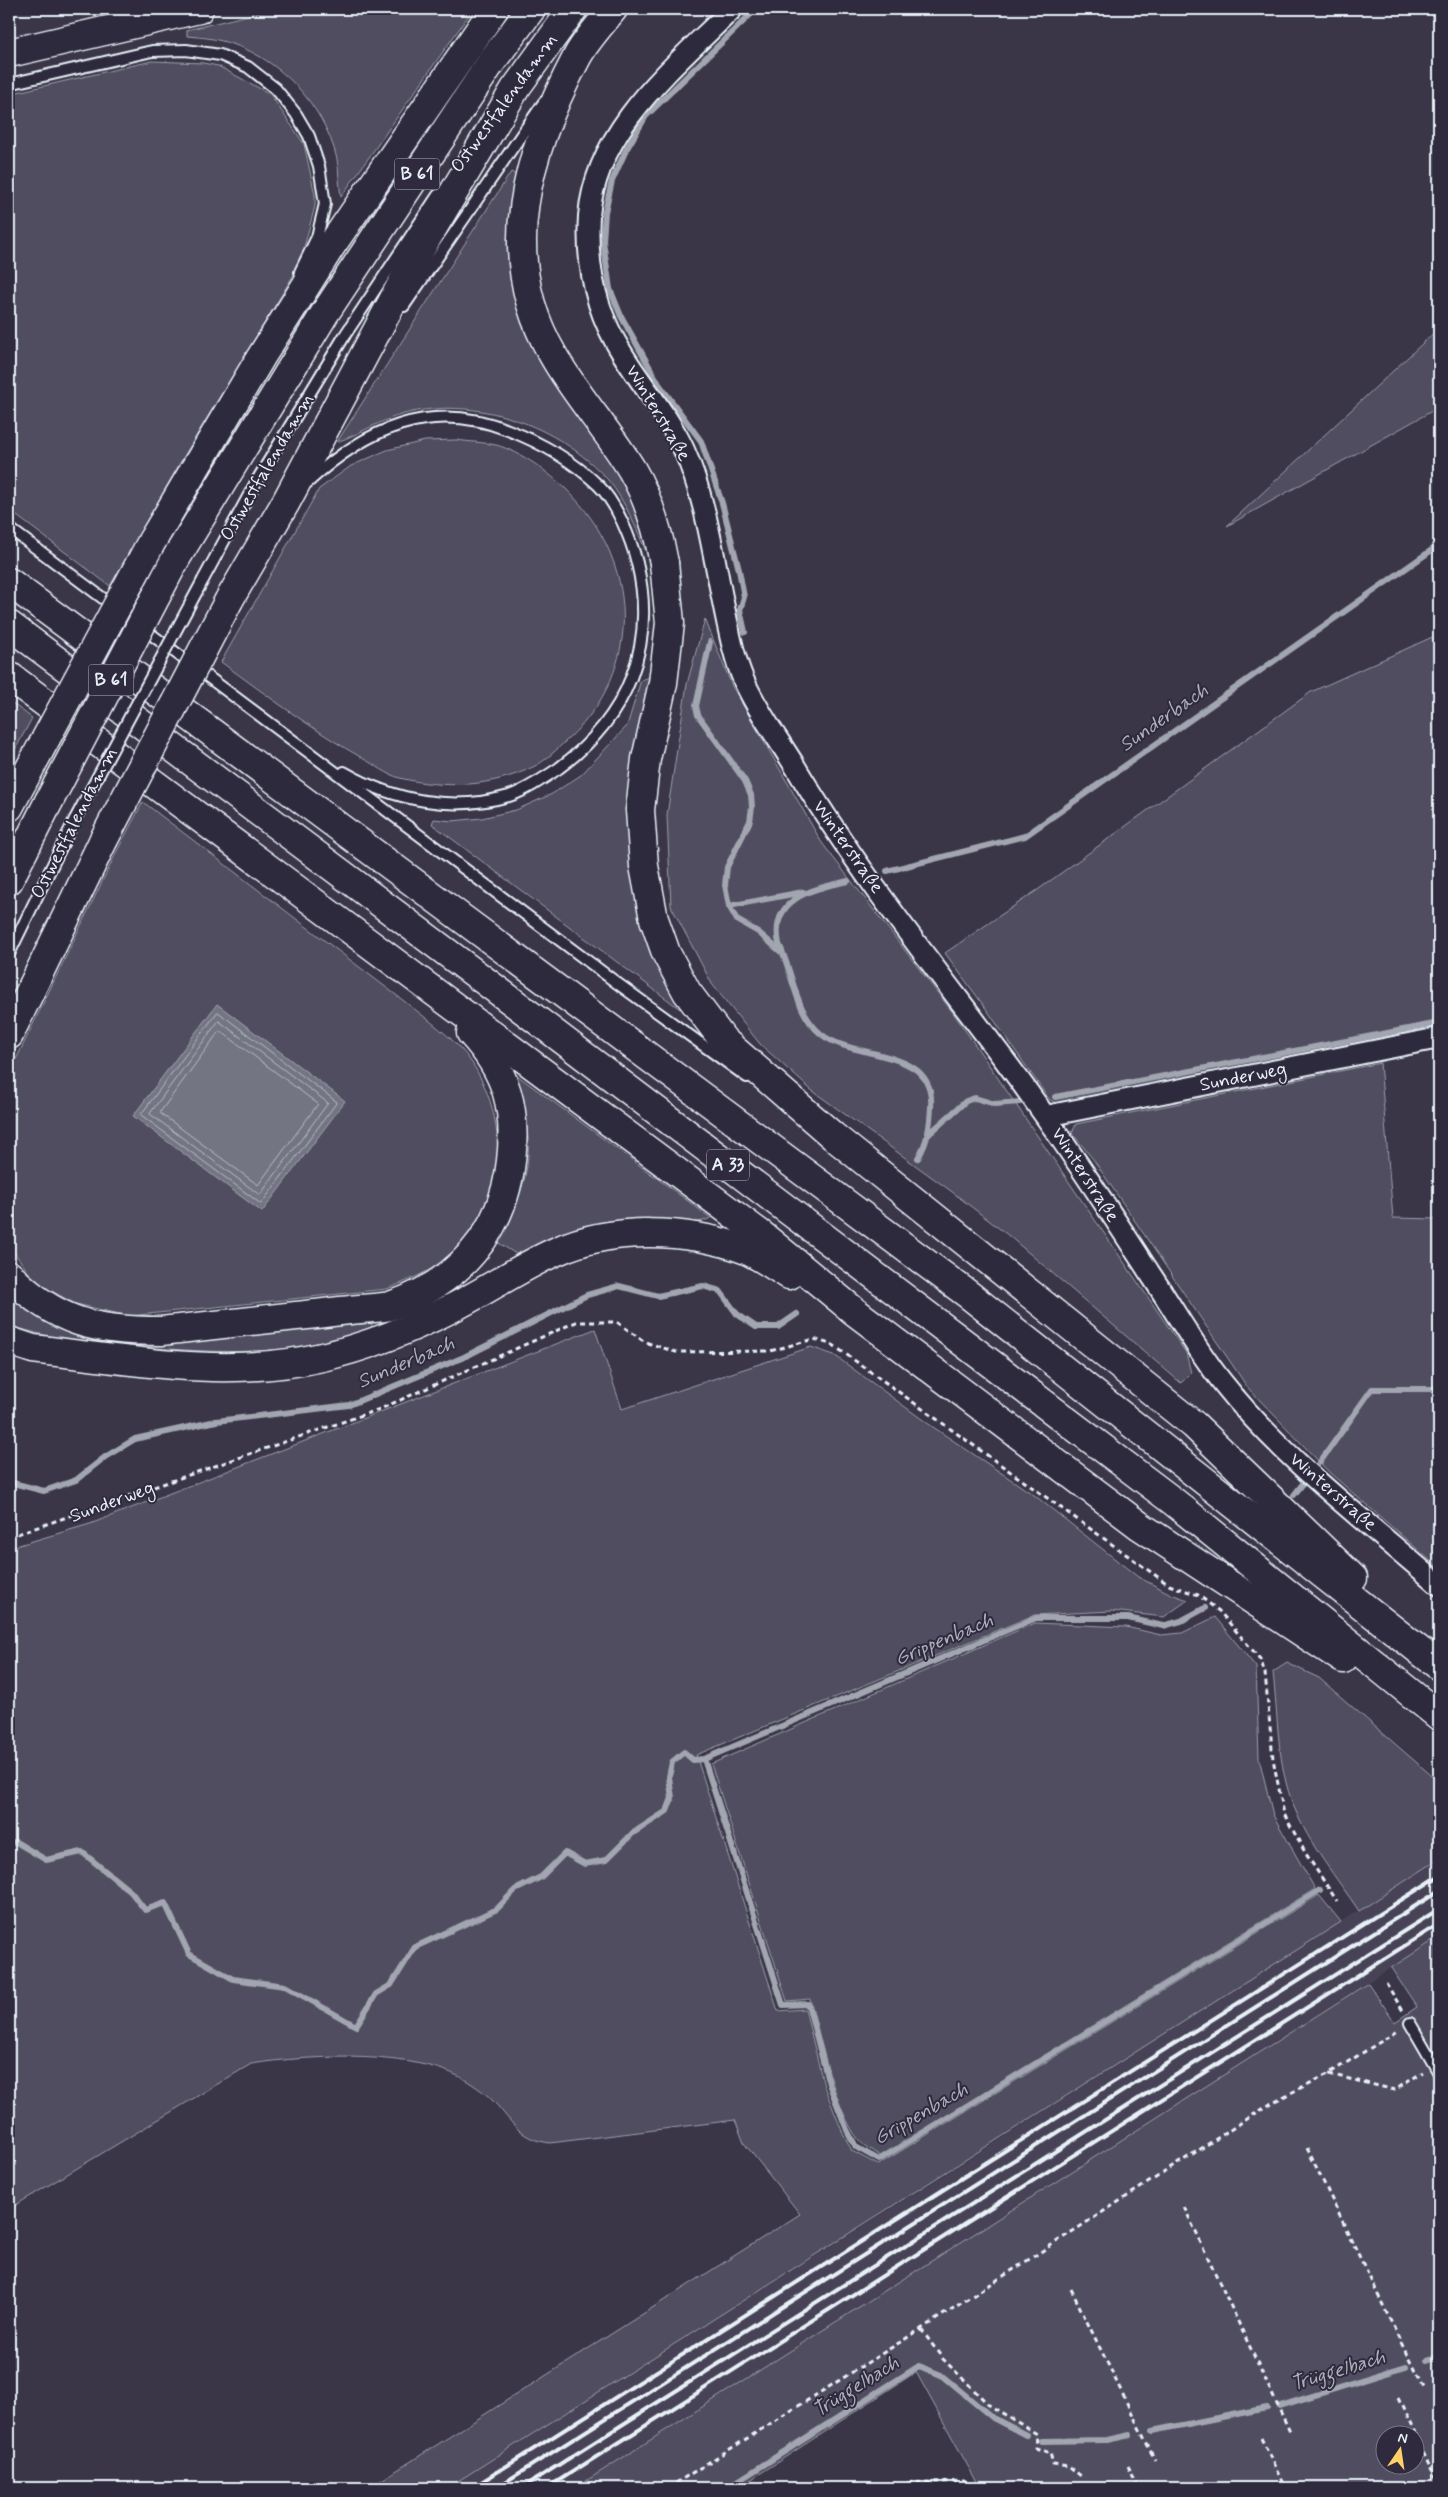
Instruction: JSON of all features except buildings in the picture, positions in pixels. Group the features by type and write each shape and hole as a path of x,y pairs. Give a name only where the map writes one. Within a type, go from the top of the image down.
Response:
{"highway":[{"path":"9,53 199,9"},
{"path":"13,800 152,542 261,356 331,246 494,9"},
{"name":"Ostwestfalendamm","path":"9,880 48,800 175,560 325,313 492,61 531,9"},
{"name":"Ostwestfalendamm","path":"515,89 573,9"},
{"path":"613,9 578,56 541,137 526,183 522,221 523,261 528,293 538,325 552,354 632,471 648,503 659,537 664,563 670,623 663,682 646,759 640,810 644,866 654,919 666,953 686,992 724,1042 833,1136 1194,1425 1439,1660"},
{"path":"9,1035 103,841 229,600 286,502 422,246 515,89"},
{"name":"A 33","path":"9,582 969,1295 1439,1666"},
{"name":"A 33","path":"9,625 506,996 1174,1502 1439,1716"},
{"path":"9,676 762,1236 854,1311 1140,1526 1363,1672 1439,1716"},
{"path":"9,1275 38,1302 69,1318 96,1327 124,1331 161,1331 389,1306 426,1290 453,1273 478,1247 494,1223 510,1174 514,1135 511,1105 499,1070 484,1048 424,986"},
{"path":"9,1341 33,1349 188,1365 258,1367 322,1358 386,1338 444,1312 558,1250 595,1239 641,1233 696,1237 745,1250 854,1311"}],"street":[{"name":"Winterstraße","path":"732,9 646,96 605,154 594,186 589,212 588,242 591,279 600,307 620,350 656,402 678,439 696,482 707,522 729,630 743,679 763,716 808,789 858,864 1046,1116 1152,1275 1197,1349 1225,1386 1294,1459 1439,1585"},
{"name":"Sunderweg","path":"1046,1116 1439,1038"}],"lane":[{"path":"9,84 152,51 186,50 220,55 248,67 276,89 296,114 309,136 320,166 325,204 317,238 284,302 261,356"},
{"path":"286,502 396,319 524,130 578,56"},
{"name":"Ostwestfalendamm","path":"9,954 75,819 256,482 340,343 446,184 515,89"},
{"path":"286,502 347,450 380,432 418,419 458,418 499,426 536,441 566,458 600,486 622,521 634,554 642,586 640,653 615,713 577,753 542,780 511,795 479,802 440,804 391,795 355,779 306,750"},
{"path":"9,528 720,1059 833,1136"},
{"path":"1410,2023 1437,2069"}],"path":[{"name":"Sunderweg","path":"9,1538 214,1465 380,1409 576,1322 616,1322 645,1342 676,1352 770,1351 814,1339 834,1345 1169,1585 1198,1595 1220,1611 1260,1659 1266,1674 1273,1759 1284,1814 1306,1854 1337,1901"},
{"path":"668,2488 922,2329 1274,2101 1328,2074 1410,2023 1386,1983"},
{"path":"1328,2074 1395,2090 1437,2069"},
{"path":"1307,2148 1424,2390"},
{"path":"1184,2207 1290,2432"},
{"path":"1071,2289 1154,2460"},
{"path":"922,2329 943,2360 989,2405 1037,2434 1036,2448 1050,2453 1054,2464 1069,2466 1082,2477"},
{"path":"1398,2398 1410,2424"},
{"path":"1262,2438 1285,2488"},
{"path":"1426,2459 1439,2487"},
{"path":"1128,2466 1138,2488"},
{"path":"901,2488 904,2483 964,2481 971,2488"}],"shaded area":[{"path":"273,9 473,9 341,197 337,159 331,139 321,119 295,84 261,57 242,48 218,40 187,36 187,30"},
{"path":"152,61 203,63 218,66 270,94 304,144 315,195 315,206 299,266 184,456 110,586 9,510 9,94"},
{"path":"511,172 515,174 510,221 510,262 542,362 566,401 621,478 635,507 650,552 647,554 625,506 608,480 588,461 565,444 541,430 514,419 487,412 431,409 395,417 337,442"},
{"path":"1439,328 1439,407 1227,526"},
{"path":"456,440 496,445 515,452 552,476 567,490 591,518 608,549 619,582 623,615 621,648 610,681 593,711 568,739 543,761 517,774 485,782 451,785 417,782 395,777 309,725 221,662 319,489 351,466 387,450 425,441"},
{"path":"705,619 732,686 822,843 954,1014 1186,1353 1191,1373 1181,1383 1009,1236 951,1191 810,1089 760,1044 712,984 671,906 667,815 687,684"},
{"path":"1439,634 1439,1028 1059,1105 1049,1099 945,953 1039,889 1311,692"},
{"path":"653,676 634,756 682,1007 680,1009 432,824 434,819 452,821 482,818 516,810 552,794 581,775 627,726 641,680"},
{"path":"9,701 32,718 9,761"},
{"path":"143,802 432,1023 454,1042 472,1063 485,1088 494,1114 497,1141 496,1167 491,1193 480,1218 465,1240 438,1265 387,1289 129,1316 76,1304 46,1288 29,1273 9,1245 9,1074 117,851"},
{"path":"1380,1063 1393,1218 1439,1219 1439,1568 1330,1473 1248,1388 1093,1159 1072,1133 1076,1124"},
{"path":"514,1073 711,1218 693,1223 638,1219 606,1223 546,1242 516,1254 497,1242 518,1199 528,1161 526,1122 511,1076"},
{"path":"9,1296 27,1311 61,1330 94,1341 144,1345 371,1323 373,1328 298,1347 257,1351 196,1351 118,1345 63,1339 9,1325"},
{"path":"595,1329 622,1409 811,1347 834,1355 930,1425 1034,1495 1138,1577 1171,1594 1188,1600 1164,1617 1112,1611 1034,1615 696,1755 778,2011 805,2009 824,2086 852,2151 878,2165 1319,1895 1341,1922 447,2488 369,2488 800,2214 744,2143 735,2120 550,2143 525,2135 486,2094 451,2073 425,2065 396,2060 333,2057 303,2058 251,2064 9,2209 9,1548 90,1524"},
{"path":"1215,1617 1256,1667 1259,1758 1273,1815 1315,1889 880,2156 859,2140 842,2110 829,2073 810,1999 787,2001 711,1764 1035,1623 1126,1627 1161,1635 1182,1633"},
{"path":"1287,1663 1319,1678 1439,1782 1439,1859 1359,1911 1307,1835 1288,1791 1281,1758 1273,1672"},
{"path":"1439,1859 1439,1937 575,2488 447,2488 949,2172"},
{"path":"1439,1937 1439,2488 980,2488 916,2372 738,2488 575,2488 1368,1983 1395,2022 1417,2007 1391,1968"}],"water":[{"path":"217,1004 345,1101 262,1212 133,1116"}],"waterway":[{"path":"745,632 740,610 744,597 739,570 722,503 701,441 659,384 621,316 610,289 603,241 605,212 612,181 626,150 646,116 756,9"},
{"name":"Sunderbach","path":"887,871 1025,836 1439,545"},
{"path":"710,642 696,706 698,715 745,781 751,795 752,807 750,821 727,867 725,885 729,906 737,920 758,932 781,952"},
{"name":"Sunderbach","path":"848,881 809,892 787,906 781,915 778,928 779,944 805,1015 821,1034 835,1042 907,1064 921,1074 929,1087 931,1107 928,1133 918,1158"},
{"path":"729,906 803,892"},
{"name":"Sunderbach","path":"1055,1097 1439,1023"},
{"name":"Sunderbach","path":"929,1134 966,1101 975,1098 995,1104 1020,1102"},
{"name":"Sunderbach","path":"9,1482 44,1491 76,1480 105,1457 135,1439 216,1421 349,1405 464,1357 587,1295 619,1286 658,1296 703,1286 720,1291 737,1314 756,1327 778,1327 797,1314"},
{"name":"Grippenbach","path":"1320,1462 1372,1389 1439,1389"},
{"path":"1294,1495 1305,1481"},
{"name":"Grippenbach","path":"9,1843 16,1842 46,1860 82,1852 131,1892 145,1910 165,1903 189,1954 233,1979 285,1986 356,2026 376,1994 391,1985 415,1947 497,1909 515,1890 541,1877 565,1853 585,1864 606,1860 633,1833 667,1811 672,1798 669,1777 672,1762 684,1752 693,1760 704,1759 1036,1618 1128,1618 1163,1626 1181,1621 1205,1608"},
{"name":"Grippenbach","path":"704,1759 783,2005 808,2004 829,2084 847,2130 856,2147 879,2160 1320,1890"},
{"name":"Trüggelbach","path":"1427,2360 1439,2356"},
{"name":"Trüggelbach","path":"727,2488 919,2366 941,2375 993,2418 1026,2435"},
{"name":"Trüggelbach","path":"1280,2406 1406,2367"},
{"name":"Trüggelbach","path":"1152,2431 1267,2408"},
{"name":"Trüggelbach","path":"1042,2441 1107,2440 1130,2435"}],"railway":[{"path":"472,2488 1439,1876"},
{"path":"496,2488 1439,1891"},
{"path":"522,2488 1439,1909"},
{"path":"547,2488 1439,1924"}]}
